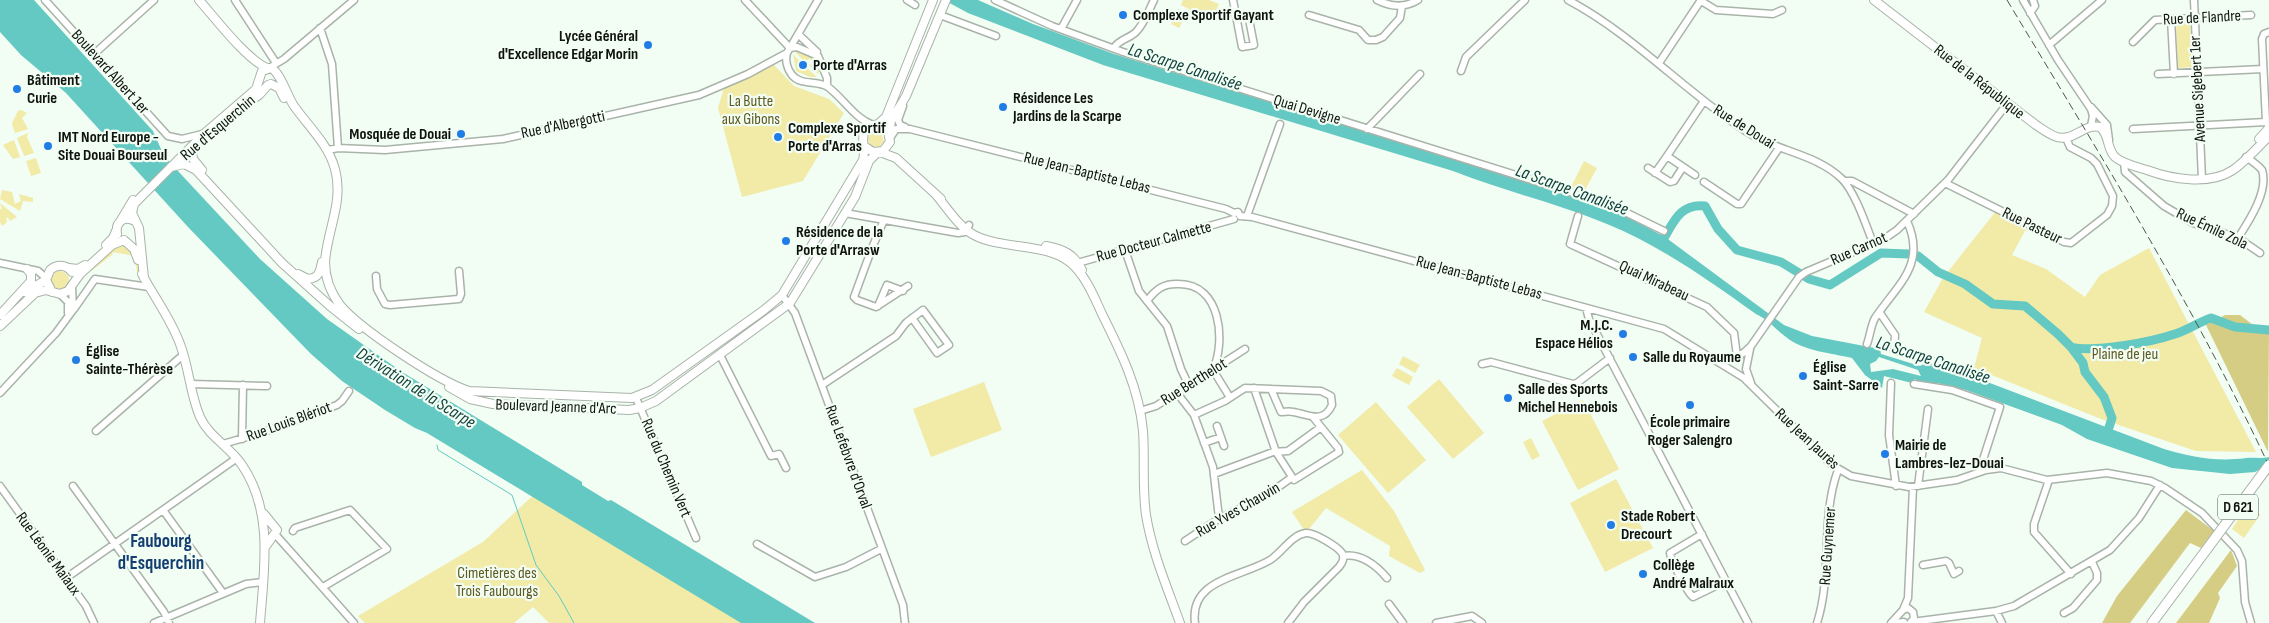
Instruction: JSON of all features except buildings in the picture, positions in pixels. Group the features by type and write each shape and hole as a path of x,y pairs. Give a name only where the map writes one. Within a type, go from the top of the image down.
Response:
{"highway":[{"name":"D 621","path":"2157,623 2269,465"},
{"name":"D 621","path":"2152,623 2269,474"}],"main road":[{"path":"192,150 195,161 208,177 301,276 308,279 318,276 323,260 334,200 331,167 325,154 288,106 281,91 260,77 257,67 243,49 199,0"},
{"name":"Rue de la République","path":"1874,0 2027,120 2054,136 2066,138"},
{"path":"911,170 895,157 870,151 863,142 865,131 886,116 933,1"},
{"path":"878,152 886,148 890,138 891,121 906,96 945,3"},
{"name":"Boulevard Jeanne d'Arc","path":"243,49 260,64 271,66 294,106 328,150 336,170 338,190 326,259 326,271 333,293 350,315 402,353 455,386 469,391 495,394 636,398 652,390 782,295 862,164 865,155 863,142"},
{"name":"Rue d'Esquerchin","path":"181,162 206,132 256,89 260,77 271,66"},
{"name":"Rue d'Esquerchin","path":"181,162 192,150 276,81 277,75"},
{"path":"875,125 884,127 893,149 968,228 988,241 1054,253 1077,265 1128,368 1140,411 1143,437 1144,497 1148,528 1180,623"},
{"path":"2246,157 2268,125"},
{"path":"2066,138 2091,126 2100,127 2104,130 2110,149 2116,158 2173,179 2202,178 2227,174 2269,136"},
{"name":"Boulevard Jeanne d'Arc","path":"181,162 198,172 282,263 330,306 358,328 424,373 461,394 478,402 497,405 623,410 640,408 656,401 790,304 858,191 868,163 878,152"},
{"path":"56,293 48,288 47,273 53,267 62,266 77,269 83,266 111,241 117,224 131,202 172,167 181,162"},
{"path":"144,278 138,226 132,207 146,190"},
{"path":"121,220 129,218 135,221"},
{"path":"116,231 136,253 144,278 178,339 202,420 237,458 249,477 260,505 264,521 265,548 260,623"},
{"path":"0,326 34,294 41,291 56,293 68,291 112,245 134,239 138,233"},
{"path":"323,260 323,276 330,294 341,310 358,328"},
{"path":"68,268 73,274 73,284"},
{"path":"0,315 32,280 30,269"},
{"path":"21,294 46,280"},
{"path":"260,505 276,529 265,548"},
{"path":"264,530 268,524 273,525"},
{"path":"264,530 267,536 274,535"}],"street":[{"name":"Boulevard Albert 1er","path":"45,0 168,136 186,138 206,132"},
{"path":"94,54 154,0"},
{"path":"234,0 271,66 284,59 354,0"},
{"path":"745,0 788,50"},
{"path":"818,0 788,50 786,62 794,76 802,81 827,86 864,122 875,125"},
{"path":"907,0 915,5"},
{"name":"Quai Devigne","path":"995,0 1061,29 1114,48 1567,190 1621,210 1664,231"},
{"path":"1061,29 1077,0"},
{"path":"1114,48 1116,44 1132,36 1138,30 1154,0"},
{"path":"1232,0 1242,47 1254,45 1249,19 1235,12"},
{"path":"1377,0 1390,5 1402,6 1418,0"},
{"path":"1461,71 1466,57 1525,0"},
{"name":"Rue de Douai","path":"1568,0 1598,16 1748,133 1826,167 1844,181 1873,243"},
{"path":"1659,63 1701,0 1716,10 1773,14 1782,10"},
{"path":"2024,0 2049,45 2087,104 2093,116 2091,126"},
{"path":"2049,45 2102,0"},
{"name":"Avenue Sigebert 1er","path":"2194,0 2202,178"},
{"path":"2030,13 2036,6 2035,1"},
{"path":"1309,15 1359,30 1368,40 1376,40 1383,37 1400,18 1402,6"},
{"path":"940,15 996,36"},
{"name":"Rue de Flandre","path":"2133,42 2153,21 2251,16"},
{"name":"Avenue Sigebert 1er","path":"2171,19 2174,74"},
{"path":"320,28 332,64 338,148"},
{"path":"2133,129 2200,125 2268,125 2262,39 2267,33"},
{"path":"798,34 817,52 827,78 827,86"},
{"path":"788,50 797,47 812,52 820,58"},
{"name":"Rue d'Albergotti","path":"328,150 338,148 385,150 503,138 696,96 748,74 788,50"},
{"path":"277,75 284,59"},
{"path":"2158,74 2263,69"},
{"path":"1367,128 1420,74"},
{"path":"906,96 898,120 901,125 910,129"},
{"path":"1655,173 1704,100"},
{"name":"Rue Carnot","path":"1735,357 1751,346 1797,280 1806,272 1873,243 1895,232 1907,222 1945,183 2007,104"},
{"path":"2087,104 2107,125 2110,149"},
{"path":"853,112 861,125 863,142"},
{"path":"1239,216 1280,124"},
{"path":"890,138 896,129 910,129"},
{"name":"Rue Jean-Baptiste Lebas","path":"910,129 1226,209 1239,216 1664,329 1737,374"},
{"name":"Rue Pasteur","path":"1945,183 2064,242 2071,243 2107,216 2112,206 2113,196 2095,162 2070,147 2066,138"},
{"path":"1704,182 1737,204 1741,204 1779,148"},
{"path":"1667,156 1695,175"},
{"path":"2238,238 2261,202 2266,187 2263,171 2246,157"},
{"name":"Rue Émile Zola","path":"2124,162 2126,172 2164,206 2192,223 2238,238 2260,253"},
{"path":"1648,168 1668,182 1672,182 1683,167"},
{"path":"1844,181 1852,181 1914,214"},
{"path":"845,213 958,233 968,228"},
{"name":"Rue Docteur Calmette","path":"1077,265 1230,222 1239,216"},
{"name":"Quai Mirabeau","path":"1578,216 1570,244 1707,307 1734,333 1735,357"},
{"path":"878,306 887,285 906,289 878,306 871,306 857,300 854,296 884,220"},
{"path":"1867,344 1874,319 1910,270 1914,252 1912,234 1907,222"},
{"path":"1125,250 1135,282 1168,328 1189,386"},
{"path":"0,263 41,272 46,280"},
{"path":"30,269 53,267"},
{"path":"376,276 380,297 385,304 390,305 459,299 461,294 459,271"},
{"path":"0,393 66,319 95,279 149,287"},
{"path":"73,284 73,310"},
{"path":"1147,301 1156,290 1166,284 1188,285 1203,294 1213,308 1220,329 1220,350 1213,370 1229,396"},
{"path":"56,293 66,298 69,304 66,319"},
{"path":"73,299 84,294"},
{"name":"Rue Lefebvre d'Orval","path":"782,295 790,304 822,385 903,605 905,623"},
{"path":"1586,308 1589,318 1748,623"},
{"path":"822,385 896,336 912,318 924,310 949,345 937,353 912,318"},
{"path":"1880,313 1895,335 1894,350 1977,374"},
{"name":"Rue Carnot","path":"1746,365 1751,346"},
{"name":"Rue Berthelot","path":"1140,411 1156,406 1245,349"},
{"path":"96,431 183,355"},
{"path":"720,356 771,456 779,454 786,468"},
{"path":"1730,370 1729,365 1735,357 1746,365 1737,374"},
{"name":"Rue Jean-Baptiste Lebas","path":"1711,358 1735,357"},
{"path":"1482,364 1491,362 1573,384 1610,358"},
{"name":"Rue Jean Jaurès","path":"1746,365 1754,388"},
{"name":"Rue Jean Jaurès","path":"1737,374 1754,388 1838,470 1850,476 1896,486 1916,487 1957,480 1979,472 2004,468 2049,480"},
{"path":"1891,383 1889,435 1896,486"},
{"path":"191,384 267,386"},
{"path":"1914,384 1952,390 2000,407 1979,472"},
{"path":"242,439 243,386"},
{"path":"1194,415 1225,401 1229,396 1245,388 1271,389 1328,393 1332,400 1331,408 1323,415 1313,417 1295,412 1280,412 1271,389"},
{"path":"1254,388 1276,452 1291,478"},
{"name":"Rue Louis Blériot","path":"223,444 242,439 337,404 344,399 349,391"},
{"path":"1177,393 1194,415 1204,443 1214,474 1220,518"},
{"name":"Rue du Chemin Vert","path":"636,398 696,538"},
{"path":"1908,622 1901,619 1908,592 1916,487 1928,409"},
{"path":"1214,474 1276,452 1288,451 1321,427 1313,417"},
{"path":"1216,426 1224,446"},
{"name":"Rue Yves Chauvin","path":"1185,541 1220,518 1264,497 1291,478 1297,479 1338,454 1339,449 1321,427"},
{"path":"1204,443 1221,437"},
{"path":"66,578 237,458"},
{"name":"Rue Guynemer","path":"1817,623 1825,588 1827,526 1838,470"},
{"path":"2071,574 2034,532 2034,524 2049,480 2107,472 2136,477 2160,485 2203,514 2228,540 2240,557 2245,602 2250,623"},
{"path":"1896,623 1996,611 2014,606 2092,562 2113,547 2144,512 2160,485"},
{"name":"Rue Léonie Maïaux","path":"0,486 88,610 94,623"},
{"path":"73,486 168,620"},
{"path":"163,510 224,593"},
{"path":"293,531 295,528 350,510 387,549 323,586"},
{"path":"1195,623 1196,603 1209,588 1222,580 1268,562 1301,535 1308,533 1317,536 1338,550 1343,556"},
{"path":"1702,534 1671,551 1671,557 1690,594 1694,597 1726,581"},
{"path":"274,535 323,586 354,623"},
{"path":"757,544 815,577 851,565 881,549"},
{"path":"1343,556 1355,555 1363,558 1376,567 1386,578"},
{"path":"1288,623 1304,602 1339,567 1343,556"},
{"path":"1910,564 1921,565 1946,561 1949,563 1954,574 1959,571"},
{"path":"2064,613 2073,608 2097,580 2097,573 2092,562"},
{"path":"154,623 168,620 248,583 263,582"},
{"path":"1908,592 1914,617 1908,622"},
{"path":"1389,604 1403,623"},
{"path":"1891,623 1902,611 1908,608 1925,618 1935,618"},
{"path":"1996,611 2002,623"},
{"path":"1436,623 1470,616 1476,617 1482,623"}],"green space":[{"path":"1183,0 1209,0 1219,4 1211,20 1181,5"},
{"path":"1178,9 1187,13 1179,28 1171,24"},
{"path":"2176,22 2190,22 2192,67 2178,68"},
{"path":"799,51 814,56 820,70 818,74 809,65 812,64 812,60 809,59 805,62 795,52"},
{"path":"793,54 803,65 802,71 805,71 807,68 817,77 810,77 796,71"},
{"name":"Complexe Sportif Porte d'Arras","path":"774,65 794,86 829,99 844,113 803,181 742,197 718,108 724,88"},
{"path":"21,110 27,113 22,118 28,129 15,133 12,123 18,111"},
{"path":"874,131 881,132 884,142 879,147 872,146 868,141 869,134"},
{"path":"28,133 27,137 34,153 24,156 17,138"},
{"path":"14,140 20,157 13,159 3,145"},
{"path":"36,158 41,173 31,176 26,161"},
{"path":"1584,161 1597,168 1584,192 1571,187"},
{"path":"2,190 12,192 15,204 21,201 19,194 33,198 33,202 23,201 20,211 0,199"},
{"path":"0,203 17,217 10,221 6,217 7,222 2,226 0,222 0,209 2,209"},
{"name":"Plaine de jeu","path":"1996,211 2027,227 2012,255 2046,269 2085,297 2100,275 2149,248 2256,452 2196,451 2101,419 1974,368 1982,338 1924,312 1943,278"},
{"path":"126,244 136,257 141,278 137,273 135,256 113,252 112,255 91,271 87,269 114,245"},
{"path":"60,271 66,274 69,280 66,286 60,289 54,286 51,280 54,274"},
{"path":"1403,356 1420,365 1415,373 1399,364"},
{"path":"1397,368 1413,377 1409,385 1392,376"},
{"path":"1439,379 1484,433 1453,459 1407,407"},
{"path":"984,382 1002,430 931,457 913,409"},
{"path":"1583,400 1619,469 1578,490 1542,421"},
{"path":"1376,402 1426,460 1388,493 1338,435"},
{"path":"1531,438 1540,456 1532,460 1523,442"},
{"path":"1362,470 1394,511 1425,570 1420,573 1389,556 1390,546 1326,508 1309,529 1304,530 1292,512"},
{"name":"Cimetières des Trois Faubourgs","path":"555,475 798,623 549,623 533,607 514,623 365,623 358,616 483,542"},
{"name":"Stade Robert Drecourt","path":"1616,479 1653,548 1605,572 1570,503"},
{"path":"2247,506 2260,515 2244,538 2232,529"}],"shaded area":[{"path":"2225,315 2240,315 2257,328 2269,328 2268,452 2206,325"},
{"path":"2186,510 2214,531 2201,548 2190,543 2130,623 2102,623 2117,596"},
{"path":"2231,550 2237,566 2218,593 2220,598 2209,623 2176,623"}],"water":[{"name":"Dérivation de la Scarpe","path":"0,0 34,0 153,131 164,156 260,259 327,319 402,372 582,482 582,485 608,501 611,500 815,623 741,623 427,433 385,410 342,381 311,354 188,227 66,93 21,55 0,32"},
{"path":"944,0 978,0 1033,24 1114,54 1504,174 1620,213 1665,237 1784,325 1812,336 1880,349 1881,354 1920,366 1924,364 1974,377 2164,449 2214,459 2269,457 2269,465 2255,472 2230,474 2172,468 2087,439 2062,425 1966,390 1937,383 1918,384 1918,381 1915,379 1912,383 1884,376 1882,388 1865,375 1852,358 1818,351 1793,342 1765,319 1684,264 1607,224 1453,171 1103,65 968,13","holes":["1879,357 1918,370 1921,376 1893,369 1871,372 1870,364"]}],"waterway":[{"path":"1661,243 1673,222 1683,211 1696,206 1705,206 1718,229 1737,250 1781,262 1809,279 1830,285 1881,253 1918,256 1938,272 1965,284 1993,304 2025,306 2058,334 2083,363 2085,372 2104,397 2112,418 2106,437"},
{"path":"2071,347 2094,349 2138,343 2175,334 2211,318 2235,327 2269,330"},
{"path":"437,445 438,450 512,495 536,565 559,596 574,623"}],"railway":[{"path":"2007,0 2177,288 2209,346 2269,466"}],"place":[{"name":"Complexe Sportif Gayant","path":"1123,15"},
{"name":"Lycée Général d'Excellence Edgar Morin","path":"648,45"},
{"name":"Porte d'Arras","path":"803,65"},
{"name":"Bâtiment Curie","path":"17,89"},
{"name":"Résidence Les Jardins de la Scarpe","path":"1003,107"},
{"name":"Mosquée de Douai","path":"461,134"},
{"name":"Complexe Sportif Porte d'Arras","path":"778,137"},
{"name":"IMT Nord Europe - Site Douai Bourseul","path":"48,146"},
{"name":"Résidence de la Porte d'Arrasw","path":"786,241"},
{"name":"M.J.C. Espace Hélios","path":"1623,334"},
{"name":"Salle du Royaume","path":"1633,357"},
{"name":"Église Sainte-Thérèse","path":"76,360"},
{"name":"Église Saint-Sarre","path":"1803,376"},
{"name":"Salle des Sports Michel Hennebois","path":"1508,398"},
{"name":"École primaire Roger Salengro","path":"1690,405"},
{"name":"Mairie de Lambres-lez-Douai","path":"1885,454"},
{"name":"Stade Robert Drecourt","path":"1611,525"},
{"name":"Collège André Malraux","path":"1643,574"}],"district":[{"name":"Faubourg d'Esquerchin","path":"161,552"}],"water label":[{"name":"La Scarpe Canalisée","path":"1185,67"},
{"name":"La Scarpe Canalisée","path":"1572,190"},
{"name":"La Scarpe Canalisée","path":"1933,360"}],"park label":[{"name":"La Butte aux Gibons","path":"751,110"}]}
